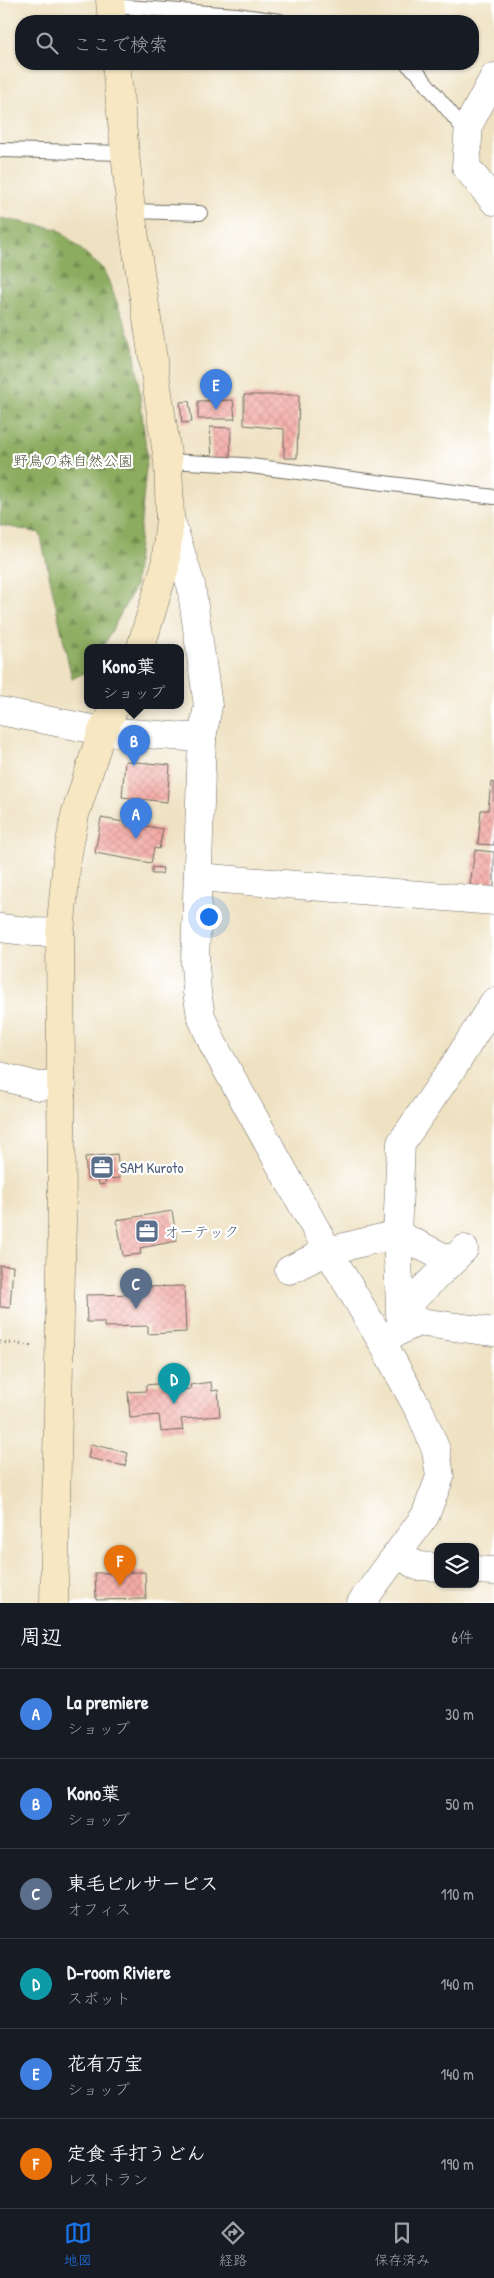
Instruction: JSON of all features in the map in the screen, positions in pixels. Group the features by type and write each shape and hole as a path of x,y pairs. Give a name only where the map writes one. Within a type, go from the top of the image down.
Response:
{"street":[{"path":"117,70 131,211 168,462 170,518 165,567 142,644"},
{"path":"494,77 469,124 466,167 494,201"},
{"path":"170,518 191,585 208,706 202,738 195,964 196,992 201,1016 214,1046 328,1251 394,1328"},
{"path":"54,1603 62,1085 60,933 67,859 75,815 102,730 114,709"},
{"path":"0,711 102,730 202,738"},
{"path":"198,877 494,901"},
{"path":"0,928 60,933"},
{"path":"361,1603 425,1516 440,1477 436,1450 421,1414 394,1328 401,1143 456,1063 494,1002"},
{"path":"0,1076 38,1086 62,1085"},
{"path":"289,1270 328,1251 397,1234 459,1255 394,1328"},
{"path":"394,1328 418,1322 494,1332"},
{"path":"398,1554 417,1566 434,1567"},
{"path":"479,1570 494,1571"}],"lane":[{"path":"111,9 236,15"},
{"path":"415,70 468,135"},
{"path":"0,150 124,153"},
{"path":"131,211 200,213"},
{"path":"168,462 261,466 494,497"}],"path":[{"path":"0,1342 59,1349"}],"green space":[{"name":"野鳥の森自然公園","path":"0,218 58,229 104,270 134,345 147,457 135,587 105,644 84,644 84,673 72,679 40,533 0,525"}],"building":[{"path":"244,395 299,395 297,458 284,458 284,429 244,425"},
{"path":"233,400 235,419 198,419 198,401"},
{"path":"189,401 192,422 182,423 180,402"},
{"path":"210,427 231,428 230,459 212,459"},
{"path":"125,761 170,765 167,802 122,797"},
{"path":"491,782 494,783 494,845 478,844 481,810 488,810"},
{"path":"101,818 163,829 159,849 154,848 151,863 95,853"},
{"path":"475,850 494,852 494,888 470,885"},
{"path":"152,867 163,868 162,874 152,874"},
{"name":"SAM Kuroto","path":"117,1154 120,1178 105,1179 106,1184 99,1185 98,1178 87,1179 85,1157"},
{"name":"オーテック","path":"172,1211 177,1241 140,1248 141,1254 123,1256 117,1220"},
{"path":"0,1265 13,1266 10,1308 0,1307"},
{"path":"184,1286 186,1332 148,1334 148,1326 104,1327 104,1322 87,1322 86,1295 146,1294 145,1287"},
{"path":"177,1382 177,1390 191,1389 190,1385 211,1382 212,1391 218,1390 220,1416 181,1419 183,1430 161,1432 159,1415 130,1418 128,1392 146,1391 146,1385"},
{"path":"91,1444 128,1453 125,1466 88,1458"},
{"path":"145,1572 146,1599 96,1600 95,1573"}],"place":[{"name":"花有万宝","path":"216,410"},
{"name":"Kono葉","path":"134,766"},
{"name":"La premiere","path":"136,839"},
{"name":"SAM Kuroto","path":"102,1167"},
{"name":"オーテック","path":"147,1231"},
{"name":"東毛ビルサービス","path":"136,1309"},
{"name":"D-room Riviere","path":"174,1404"},
{"name":"定食 手打うどん","path":"120,1586"}]}
